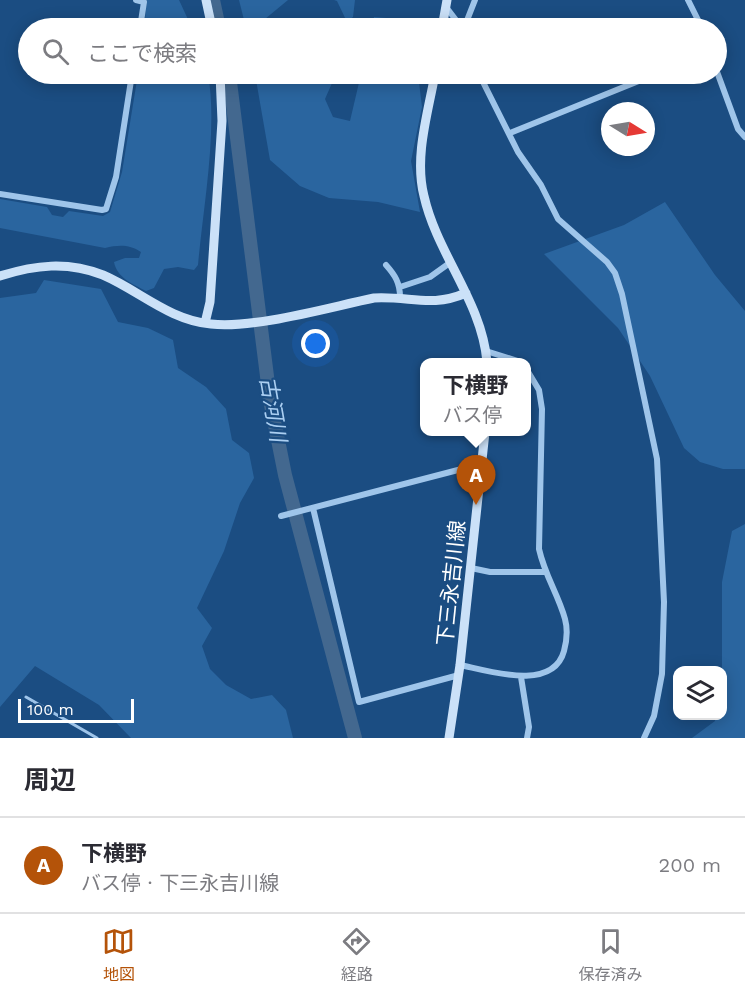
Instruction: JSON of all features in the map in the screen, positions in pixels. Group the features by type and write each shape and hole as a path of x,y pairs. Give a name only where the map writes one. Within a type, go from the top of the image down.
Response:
{"street":[{"path":"136,0 144,2 142,18"},
{"path":"206,0 210,18"},
{"path":"467,18 475,0"},
{"path":"688,0 697,18"},
{"path":"447,4 456,18"},
{"path":"0,194 106,209 116,177 130,84"},
{"path":"205,323 210,302 222,121 220,84"},
{"path":"433,84 423,140 421,166 423,194 431,219 466,293 487,358"},
{"path":"484,84 518,152 541,185 558,219 607,262 615,273 657,459 664,638 662,674 654,716 644,738"},
{"path":"510,133 631,84"},
{"path":"722,84 738,129 745,137"},
{"path":"0,276 28,267 55,265 76,267 104,276 156,306 187,320 205,323 243,323 400,292 430,277 451,262"},
{"path":"386,265 395,275 400,292"},
{"path":"400,292 433,302 466,293"},
{"path":"486,351 506,358"},
{"path":"312,509 359,702 460,670 521,677 546,672 556,666 562,660 568,632 564,617 544,572 539,549 542,409 539,390 531,377"},
{"name":"下三永吉川線","path":"449,738 460,670 485,436"},
{"path":"280,516 482,464"},
{"path":"471,568 490,572 544,572"},
{"path":"521,677 529,727 527,738"}],"lane":[{"path":"26,697 97,738"}],"shaded area":[{"path":"147,0 179,0 187,18 145,18"},
{"path":"239,0 288,0 266,18 244,18"},
{"path":"334,0 355,0 353,17 345,18 337,1"},
{"path":"136,84 209,84 211,144 209,169 198,265 194,270 178,267 164,269 154,288 146,291 122,276 114,262 125,258 139,258 141,252 137,249 123,246 105,248 0,228 0,199 47,207 52,215 63,217 69,211 103,216 110,212 122,172"},
{"path":"257,84 332,84 325,99 333,117 350,121 359,84 419,84 422,107 411,161 420,212 378,202 329,198 300,186 270,160"},
{"path":"665,202 715,275 745,311 745,469 723,469 700,462 684,448 650,376 618,328 544,254 624,225"},
{"path":"44,280 101,289 118,322 148,328 173,340 178,368 206,387 226,409 232,440 249,453 254,478 240,503 224,551 197,608 212,628 202,646 210,669 226,685 251,699 272,695 286,710 293,738 131,738 99,705 35,666 0,707 0,298 36,293"},
{"path":"745,524 745,738 692,738 715,720 727,720 727,666 722,666 722,582 732,531"}],"waterway":[{"name":"古河川","path":"213,0 217,18"},
{"name":"古河川","path":"230,84 270,400 285,475 355,738"}],"place":[{"name":"下横野","path":"476,505"}]}
